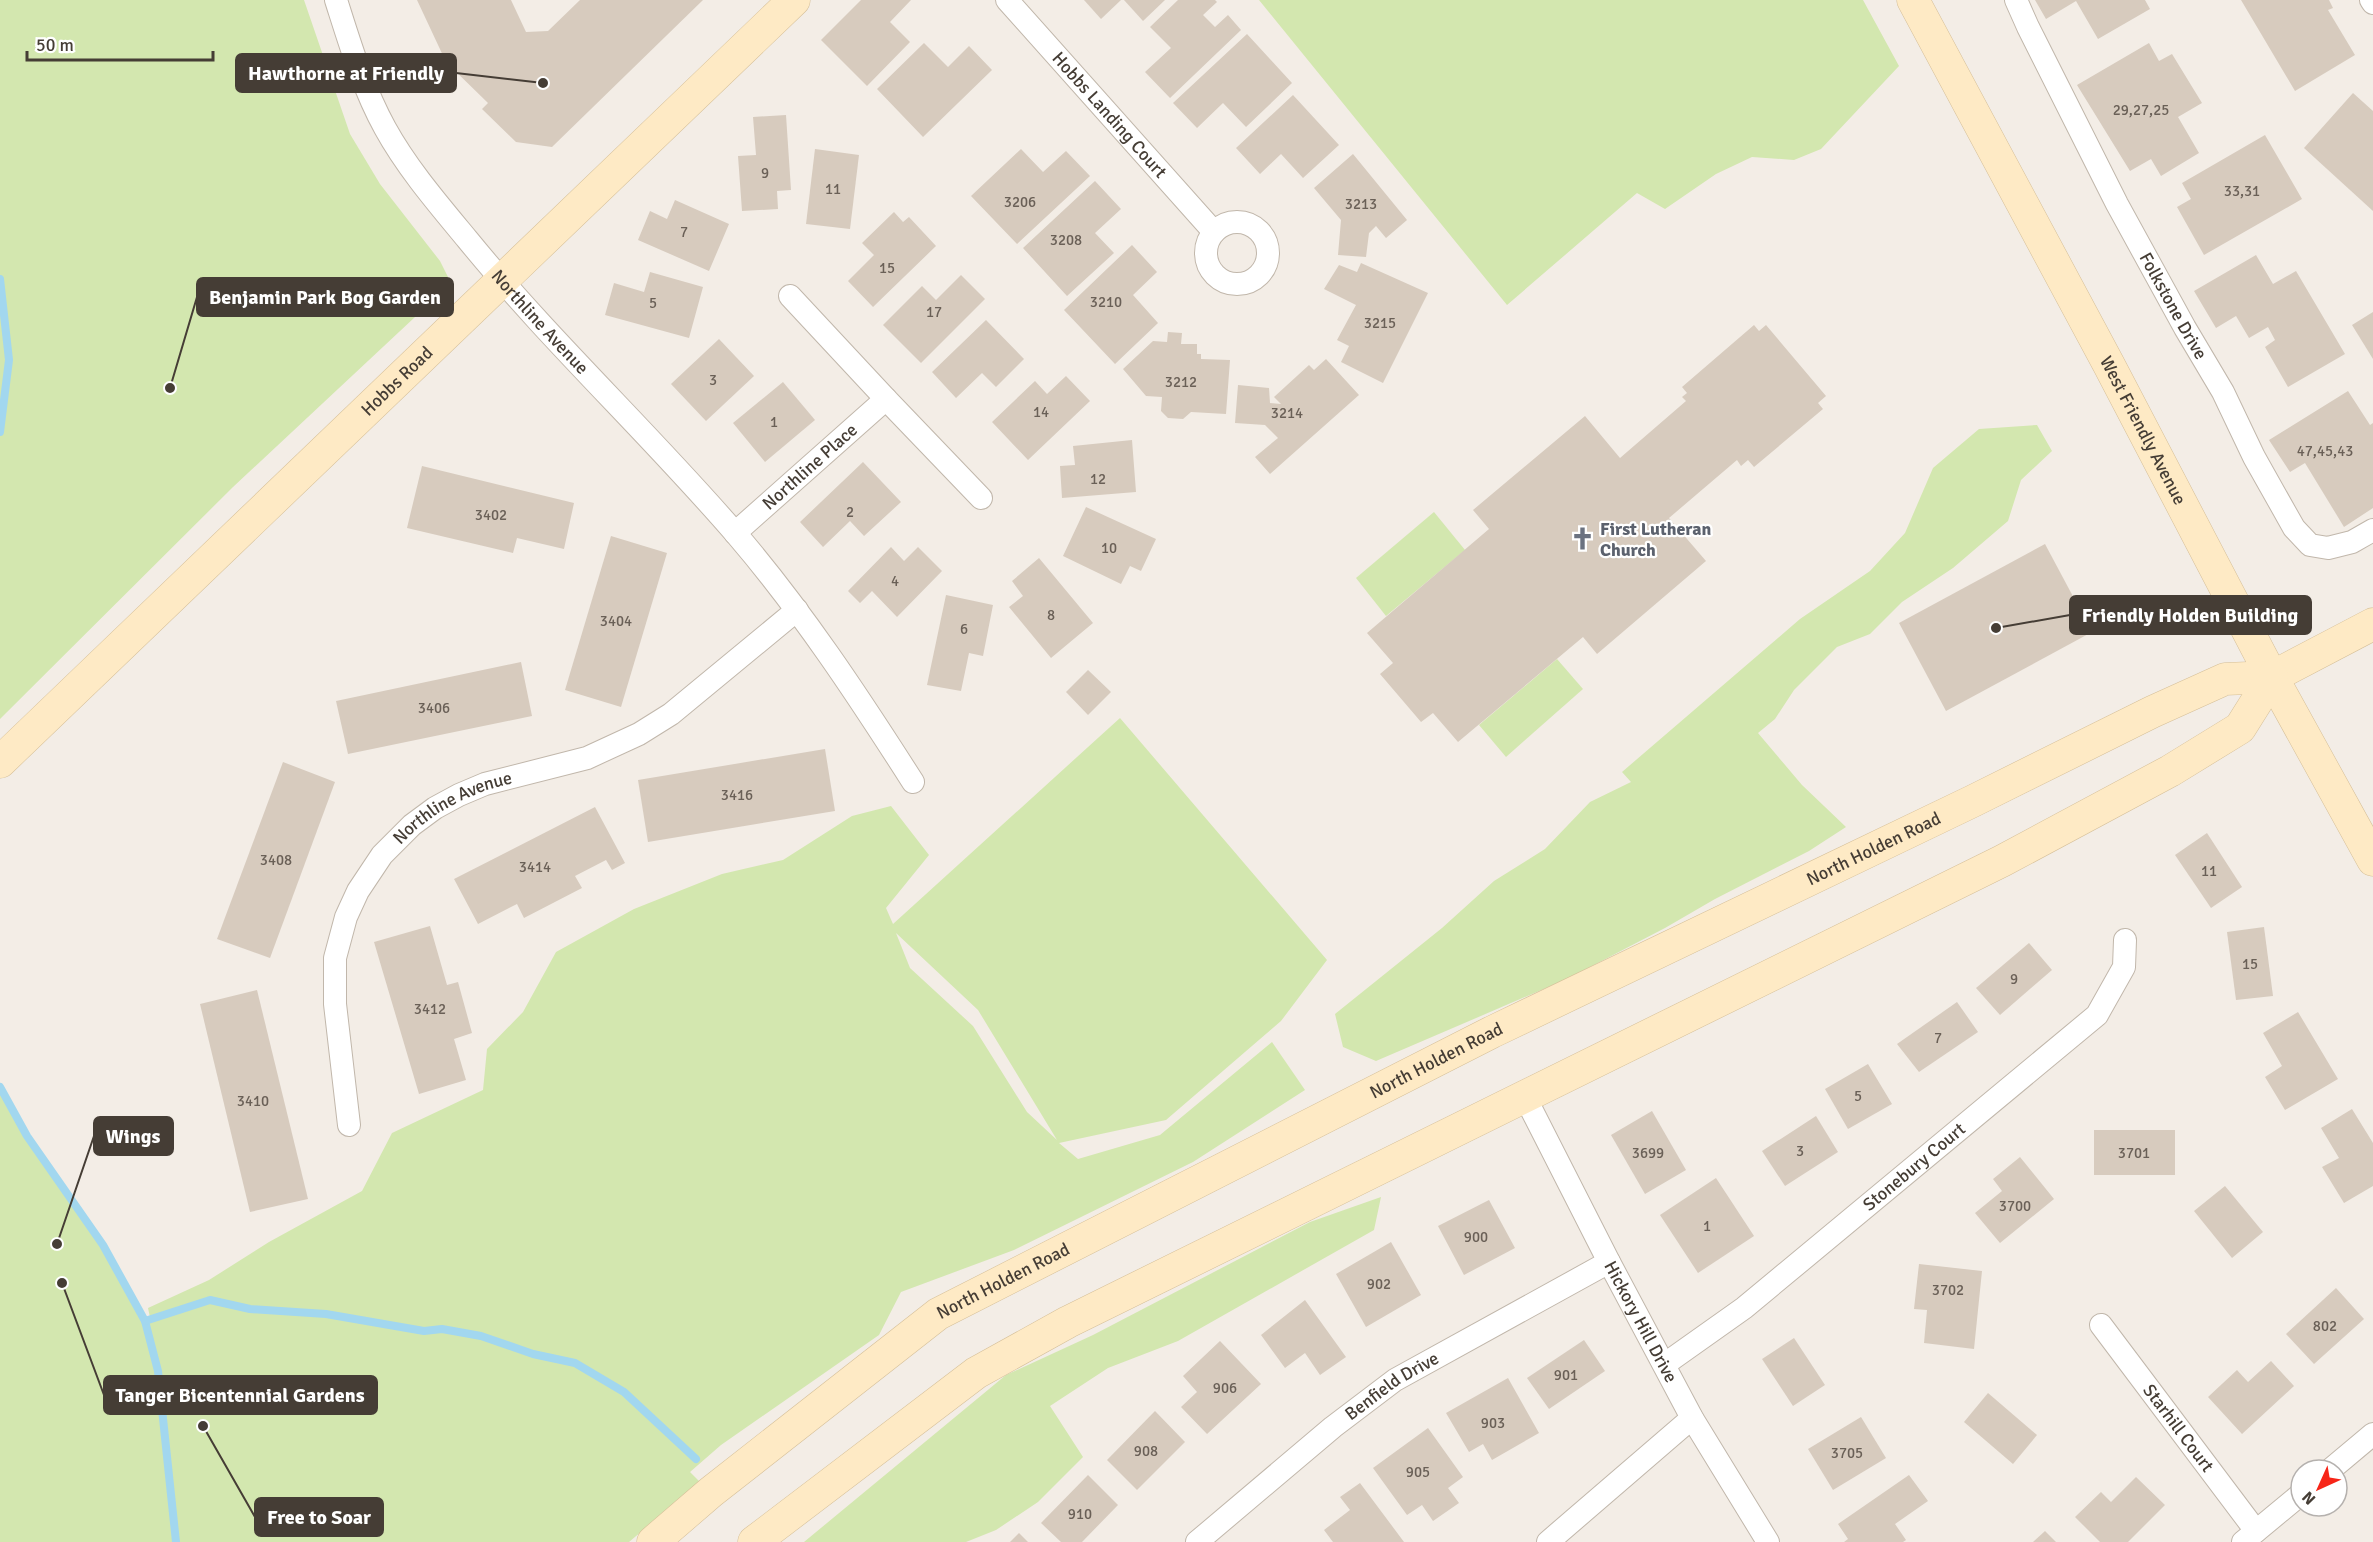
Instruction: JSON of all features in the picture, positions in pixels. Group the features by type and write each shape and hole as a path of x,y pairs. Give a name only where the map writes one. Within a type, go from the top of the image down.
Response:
{"main road":[{"name":"Hobbs Road","path":"0,762 794,0"},
{"name":"West Friendly Avenue","path":"1913,0 2109,364 2272,677 2373,860"},
{"name":"North Holden Road","path":"653,1542 711,1492 938,1314 1492,1032 1973,801 2152,711 2225,679 2272,677 2373,624"},
{"path":"754,1542 976,1373 1068,1322 2002,861 2170,771 2240,728 2272,677"}],"street":[{"name":"Northline Avenue","path":"336,0 362,78 386,130 423,185 501,279 735,533 797,610 854,690 913,782"},
{"name":"Hobbs Landing Court","path":"1007,0 1214,232"},
{"name":"Folkstone Drive","path":"2016,0 2117,204 2223,392 2254,457 2294,528 2310,545 2328,548 2352,542 2373,530"},
{"path":"790,296 981,498"},
{"name":"Northline Place","path":"735,533 886,399"},
{"name":"Northline Avenue","path":"349,1125 335,1004 335,958 346,916 358,891 382,855 412,825 435,808 459,795 485,784 587,758 639,734 671,714 797,610"},
{"name":"Stonebury Court","path":"1665,1364 1769,1287 2097,1015 2124,967 2125,940"},
{"name":"Hickory Hill Drive","path":"1524,1095 1692,1418 1768,1542"},
{"name":"Benfield Drive","path":"1197,1542 1333,1427 1395,1380 1609,1262"},
{"name":"Starhill Court","path":"2101,1325 2249,1536"},
{"path":"1548,1542 1692,1418"},
{"path":"2344,1458 2373,1434"},
{"path":"2249,1536 2289,1504"}],"green space":[{"path":"0,0 304,0 350,134 380,184 440,261 449,279 445,289 233,487 0,719"},
{"path":"1259,0 1863,0 1899,66 1821,149 1794,160 1752,157 1716,174 1665,209 1637,193 1507,305"},
{"path":"2037,425 2052,451 2021,480 2008,521 1953,568 1902,602 1870,634 1837,647 1794,690 1775,719 1758,733 1802,785 1846,827 1809,851 1567,979 1376,1061 1343,1047 1335,1014 1442,928 1494,881 1545,849 1590,802 1631,782 1622,772 1800,619 1870,571 1905,533 1933,468 1979,429"},
{"path":"1434,512 1465,550 1386,616 1356,578"},
{"path":"1557,659 1583,689 1506,757 1479,725"},
{"path":"1120,718 1327,960 1281,1021 1166,1120 1059,1143 1078,1159 1160,1135 1272,1042 1305,1090 1193,1162 1014,1250 901,1292 879,1335 721,1445 690,1472 700,1482 629,1542 0,1542 0,1087 27,1136 103,1245 145,1321 151,1322 148,1308 209,1280 269,1242 362,1191 392,1133 483,1090 487,1049 523,1012 556,952 634,909 722,874 783,860 852,816 891,806 929,855 886,908 893,924","holes":["896,933 978,1010 1057,1140 1027,1112 973,1026 910,968"]},
{"path":"1381,1197 1374,1230 1178,1341 1108,1368 1050,1406 1083,1457 1038,1502 996,1530 966,1542 804,1542 1006,1375 1093,1335 1310,1222"}],"building":[{"path":"417,0 511,0 526,32 548,31 580,0 703,0 552,147 516,142 482,109 488,103 446,62"},
{"path":"861,0 911,0 890,22 910,42 867,86 821,40"},
{"path":"1084,0 1121,0 1101,19"},
{"path":"1124,0 1165,0 1143,21"},
{"path":"1178,0 1215,0 1217,2 1203,15 1215,27 1228,15 1241,30 1170,98 1145,72 1171,48 1150,27"},
{"path":"2035,0 2145,0 2150,9 2098,39 2076,1 2046,19"},
{"path":"2241,0 2329,0 2333,8 2328,10 2355,55 2295,91"},
{"path":"1247,34 1292,83 1246,127 1223,103 1197,128 1173,103"},
{"path":"924,43 948,67 969,46 992,70 923,137 877,89"},
{"path":"2149,43 2159,61 2172,54 2202,103 2178,117 2199,153 2161,176 2151,159 2130,171 2077,85"},
{"path":"2353,93 2373,111 2373,211 2304,148"},
{"path":"1293,95 1339,145 1303,178 1281,154 1260,174 1236,148"},
{"path":"786,115 791,190 777,191 778,209 742,211 738,156 756,155 753,117"},
{"path":"2265,135 2302,199 2204,255 2177,207 2191,199 2182,183"},
{"path":"815,149 859,155 850,229 806,224"},
{"path":"1021,149 1043,172 1066,151 1090,176 1017,244 971,196"},
{"path":"1353,154 1407,220 1386,238 1376,226 1369,233 1366,257 1338,255 1341,220 1314,188"},
{"path":"1095,181 1121,209 1095,233 1114,253 1067,296 1023,248"},
{"path":"675,200 729,224 709,271 638,240 650,211 667,219"},
{"path":"894,212 903,222 909,217 936,246 873,307 848,281 874,255 862,243"},
{"path":"1132,245 1157,272 1133,295 1158,323 1115,364 1064,310"},
{"path":"2256,255 2273,284 2296,271 2345,354 2288,387 2265,347 2275,340 2268,327 2249,338 2236,316 2216,328 2194,291"},
{"path":"1361,263 1428,293 1383,383 1341,362 1349,346 1337,340 1356,305 1324,289 1339,265 1357,272"},
{"path":"650,272 703,287 689,338 605,315 614,283 644,292"},
{"path":"961,275 985,299 921,363 883,325 922,286 936,300"},
{"path":"2373,312 2373,359 2352,325"},
{"path":"986,320 1024,359 996,387 982,373 956,398 932,372"},
{"name":"First Lutheran Church","path":"1754,325 1759,331 1766,325 1826,396 1818,403 1823,409 1754,467 1748,460 1741,466 1737,460 1669,518 1706,561 1597,654 1583,637 1458,742 1433,713 1421,722 1380,674 1393,663 1367,633 1489,529 1473,510 1585,416 1620,458 1686,401 1682,397 1687,393 1682,387"},
{"path":"1168,332 1182,333 1181,344 1197,344 1197,354 1201,354 1201,359 1230,360 1226,414 1191,412 1183,419 1168,418 1161,411 1162,397 1146,396 1123,369 1153,341 1167,342"},
{"path":"719,339 754,376 706,421 671,384"},
{"path":"1326,359 1359,395 1270,474 1255,457 1278,438 1265,425 1235,423 1238,385 1269,388 1270,403 1281,404 1274,397 1309,365 1314,370"},
{"path":"1066,376 1090,401 1028,460 992,422 1035,381 1047,394"},
{"path":"783,382 815,420 765,462 733,423"},
{"path":"2348,391 2370,425 2373,423 2373,508 2344,527 2305,463 2290,472 2269,440"},
{"path":"1132,440 1136,492 1062,498 1060,466 1075,465 1073,446"},
{"path":"863,462 901,502 864,536 850,521 823,547 800,522"},
{"path":"422,466 574,503 564,549 517,538 513,553 407,528"},
{"path":"1086,507 1156,539 1141,571 1130,566 1121,584 1063,556"},
{"path":"611,536 667,553 621,707 565,690"},
{"path":"2045,544 2092,632 1946,711 1899,623"},
{"path":"891,547 904,561 918,547 942,571 897,617 872,591 860,603 848,591"},
{"path":"1039,558 1093,623 1051,658 1009,607 1023,596 1012,581"},
{"path":"946,595 993,605 983,656 969,653 961,691 927,685"},
{"path":"521,662 532,716 348,754 336,701"},
{"path":"1088,670 1111,692 1088,715 1066,692"},
{"path":"825,749 835,811 648,842 638,780"},
{"path":"283,762 335,782 270,958 217,939"},
{"path":"595,807 625,863 612,870 606,860 575,876 582,888 524,918 517,904 478,924 454,879"},
{"path":"2207,833 2242,887 2211,908 2175,855"},
{"path":"430,926 447,985 458,982 472,1033 454,1039 466,1080 419,1094 374,942"},
{"path":"2264,927 2273,996 2236,1000 2227,932"},
{"path":"2029,943 2052,970 2000,1015 1976,988"},
{"path":"257,990 308,1199 250,1212 200,1004"},
{"path":"1957,1002 1978,1032 1919,1072 1897,1044"},
{"path":"2298,1012 2338,1079 2285,1110 2265,1077 2282,1066 2263,1033"},
{"path":"1868,1064 1892,1104 1848,1129 1825,1089"},
{"path":"2352,1109 2373,1143 2373,1186 2344,1203 2322,1167 2339,1158 2321,1128"},
{"path":"1652,1111 1686,1170 1645,1194 1611,1135"},
{"path":"1816,1116 1838,1152 1785,1186 1762,1151"},
{"path":"2094,1130 2175,1130 2175,1175 2094,1175"},
{"path":"2020,1157 2054,1199 2000,1243 1975,1213 2002,1191 1993,1179"},
{"path":"1716,1178 1754,1236 1698,1273 1660,1215"},
{"path":"2225,1186 2263,1232 2232,1258 2194,1211"},
{"path":"1489,1200 1515,1248 1464,1275 1438,1226"},
{"path":"1391,1242 1421,1295 1366,1327 1336,1274"},
{"path":"1919,1264 1982,1271 1974,1349 1924,1343 1927,1310 1914,1309"},
{"path":"2336,1288 2364,1319 2314,1364 2286,1334"},
{"path":"1305,1300 1346,1357 1320,1375 1305,1353 1285,1368 1261,1335"},
{"path":"1794,1338 1825,1385 1793,1406 1762,1359"},
{"path":"1584,1340 1605,1371 1549,1409 1527,1378"},
{"path":"1220,1341 1261,1384 1207,1434 1181,1407 1197,1392 1183,1376"},
{"path":"2271,1361 2294,1386 2242,1434 2208,1397 2237,1370 2248,1382"},
{"path":"1508,1378 1539,1433 1492,1460 1483,1444 1469,1452 1446,1413"},
{"path":"1988,1393 2037,1435 2013,1464 1964,1422"},
{"path":"1155,1411 1185,1442 1137,1490 1107,1460"},
{"path":"1861,1417 1886,1458 1833,1490 1808,1449"},
{"path":"1428,1428 1463,1477 1448,1488 1459,1503 1433,1521 1422,1505 1407,1515 1373,1468"},
{"path":"1088,1475 1118,1505 1082,1542 1061,1542 1041,1523"},
{"path":"1909,1475 1928,1501 1895,1524 1906,1540 1903,1542 1844,1542 1848,1539 1838,1524"},
{"path":"2136,1477 2165,1505 2128,1542 2100,1542 2075,1517 2101,1492 2111,1502"},
{"path":"1360,1483 1404,1542 1333,1542 1324,1530 1350,1510 1340,1497"},
{"path":"2045,1531 2056,1542 2033,1542"},
{"path":"1019,1533 1028,1542 1010,1542"}],"waterway":[{"path":"0,279 9,360 0,432"},
{"path":"0,1087 27,1136 103,1245 145,1321 158,1371 176,1542"},
{"path":"145,1321 210,1300 250,1309 326,1314 424,1331 442,1329 481,1336 533,1354 575,1363 624,1392 696,1459"}],"place":[{"name":"Hawthorne at Friendly","path":"543,83"},
{"name":"Benjamin Park Bog Garden","path":"170,388"},
{"name":"First Lutheran Church","path":"1582,539"},
{"name":"Friendly Holden Building","path":"1996,628"},
{"name":"Wings","path":"57,1244"},
{"name":"Tanger Bicentennial Gardens","path":"62,1283"},
{"name":"Free to Soar","path":"203,1426"}]}
